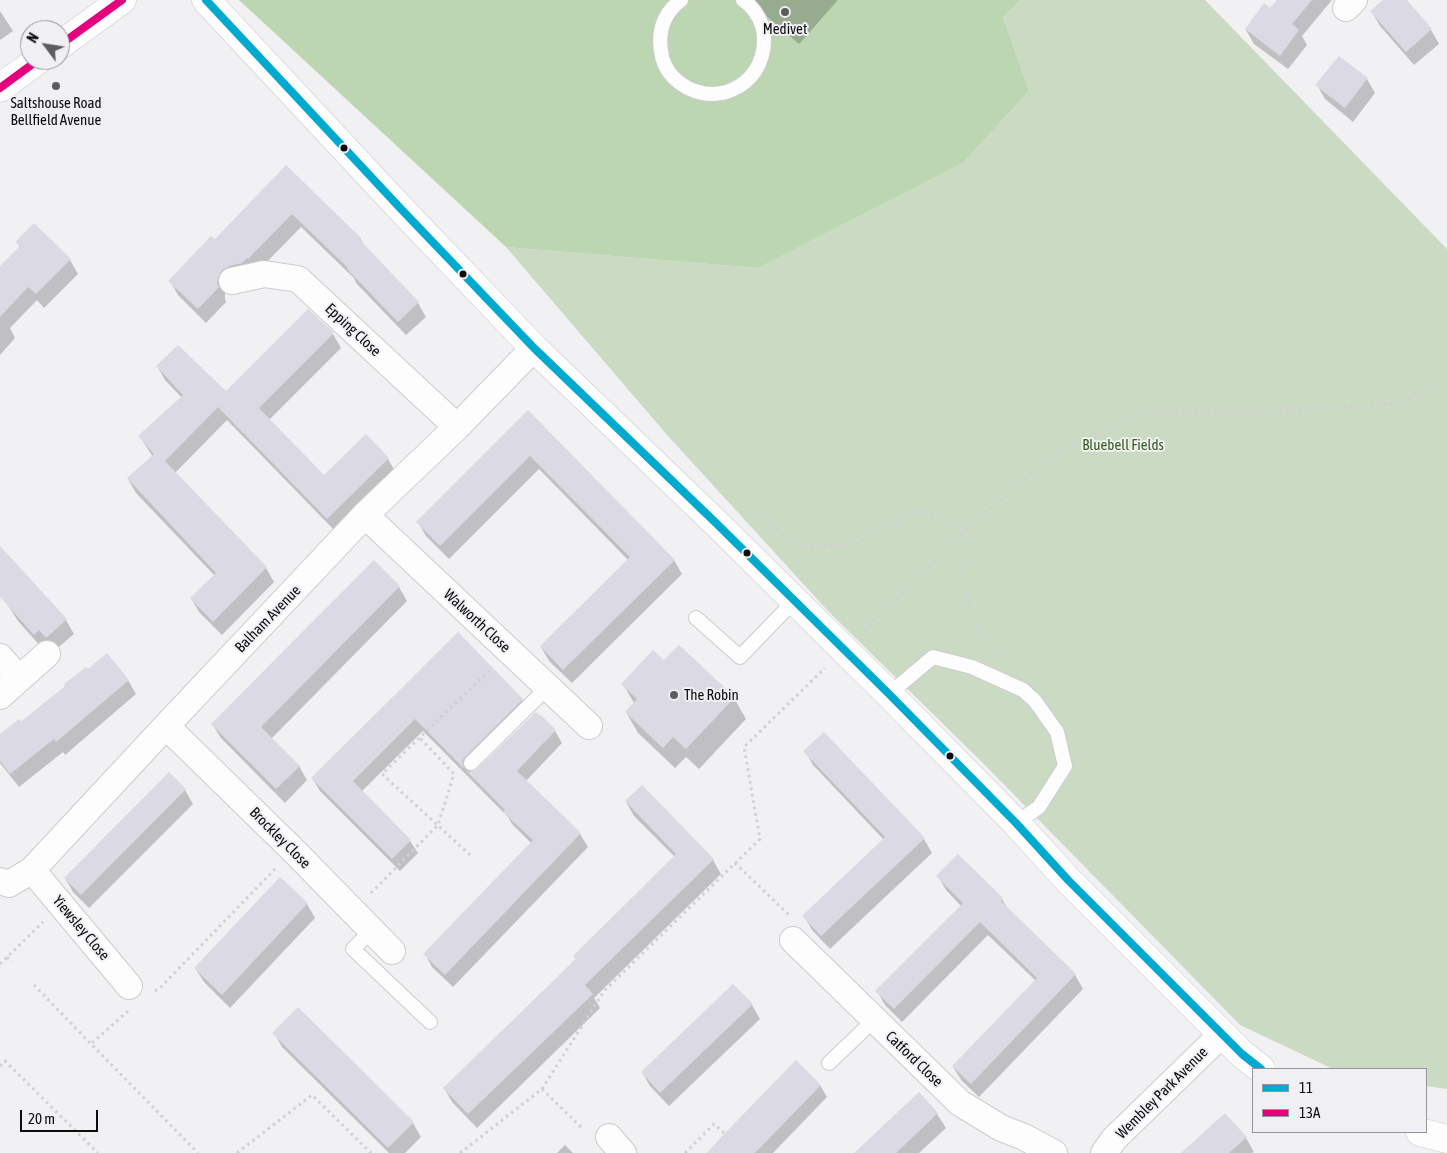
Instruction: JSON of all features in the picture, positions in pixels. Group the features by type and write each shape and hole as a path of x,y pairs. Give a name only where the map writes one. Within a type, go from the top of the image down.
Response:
{"street":[{"path":"70,37 122,0"},
{"path":"206,0 534,348 716,523 889,694 1016,823 1068,880 1242,1054 1260,1068"},
{"path":"0,88 24,70"},
{"name":"Epping Close","path":"232,281 264,274 298,279 457,427"},
{"name":"Balham Avenue","path":"0,881 9,884 32,870 365,515 457,427 534,348"},
{"name":"Walworth Close","path":"365,515 589,726"},
{"path":"0,696 47,654"},
{"path":"0,657 19,679"},
{"name":"Brockley Close","path":"166,726 293,850 392,951"},
{"name":"Yiewsley Close","path":"32,870 136,992"},
{"name":"Catford Close","path":"793,940 960,1103 1001,1128 1024,1137 1054,1153"},
{"name":"Wembley Park Avenue","path":"1104,1153 1114,1140 1222,1034"},
{"path":"1424,1133 1447,1139"}],"lane":[{"path":"674,2 663,22 659,39 661,57 669,73 682,85 698,92 716,94 733,90 748,80 759,66 764,50 764,33 759,17 743,0"},
{"path":"696,618 740,656 794,600"},
{"path":"889,694 933,657 972,667 1023,690 1035,701 1057,732 1065,766 1039,807 1016,823"},
{"path":"471,763 548,687"},
{"path":"372,930 354,949 430,1022"},
{"path":"830,1063 874,1020"}],"path":[{"path":"751,510 802,547 854,545 921,510 967,528 962,574 976,627 1008,663"},
{"path":"470,855 382,774 509,651"},
{"path":"365,898 438,825 454,774 420,737"},
{"path":"91,1044 136,992 160,988 293,850"},
{"path":"736,863 793,918 793,940"},
{"path":"0,964 61,905"},
{"path":"7,957 12,962"},
{"path":"34,985 198,1153"},
{"path":"0,1066 5,1061 98,1153"},
{"path":"542,1089 596,1141 616,1145"},
{"path":"237,1153 312,1095 370,1153"},
{"path":"685,1153 714,1124 724,1134"}],"green space":[{"path":"239,0 1021,0 1003,17 1029,91 963,163 758,268 506,247"},
{"name":"Bluebell Fields","path":"1021,0 1205,0 1447,249 1447,1089 1427,1086 1427,1068 1331,1068 1240,1025 982,762 829,612 668,436 506,247 758,268 963,163 1029,91 1003,17"}],"building":[{"path":"1277,0 1312,0 1292,24 1299,30 1280,56 1245,29 1264,3 1270,8"},
{"path":"1383,0 1407,0 1432,29 1406,52 1370,11"},
{"path":"1339,56 1368,78 1345,108 1315,85"},
{"path":"286,165 361,238 359,239 419,302 398,322 348,268 292,214 248,259 222,270 218,277 217,284 219,287 198,309 168,281 211,236 215,239"},
{"path":"34,223 71,259 36,294 28,287 0,317 0,266 20,246 15,242"},
{"path":"308,309 334,333 259,408 324,475 366,434 389,458 327,519 218,407 165,461 267,567 213,622 190,598 216,573 127,478 154,454 138,436 183,395 156,366 178,345 226,391"},
{"path":"528,410 675,560 563,670 540,646 630,557 530,456 440,546 416,522"},
{"path":"0,546 67,619 46,638 39,630 34,635 0,597"},
{"path":"374,560 400,586 261,727 300,766 276,789 211,724"},
{"path":"458,632 523,699 465,757 462,761 464,768 415,719 353,781 411,840 392,859 311,778"},
{"path":"679,645 735,697 686,749 673,737 663,748 625,712 637,699 621,684 653,650 664,660"},
{"path":"107,653 129,680 56,742 54,739 10,774 0,761 0,734 19,719 22,721 65,686 64,684 86,667 88,669"},
{"path":"536,712 556,730 517,771 581,833 445,975 423,954 533,840 503,812 505,810 465,770 469,772 477,769"},
{"path":"824,732 925,838 821,936 802,916 885,837 803,751"},
{"path":"169,772 186,789 81,895 64,878"},
{"path":"642,785 714,859 585,985 593,994 468,1114 443,1088 576,959 573,956 676,854 625,801"},
{"path":"958,854 1003,898 1001,901 1076,974 971,1084 952,1066 1037,978 980,922 894,1009 875,991 963,903 936,876"},
{"path":"280,877 308,903 222,995 194,968"},
{"path":"733,984 753,1004 660,1093 641,1072"},
{"path":"298,1007 414,1122 388,1148 272,1033"},
{"path":"796,1060 821,1085 755,1153 707,1153 724,1134"},
{"path":"919,1092 938,1113 896,1153 854,1153"},
{"path":"1225,1113 1247,1137 1229,1153 1181,1153"}],"transit line":[{"name":"13A","path":"70,38 122,0"},
{"name":"11","path":"206,0 534,348 716,523 889,694 1016,823 1068,880 1242,1054 1260,1068"},
{"name":"13A","path":"0,88 24,70"}],"place":[{"name":"Medivet","path":"785,12"},
{"name":"Saltshouse Road Bellfield Avenue","path":"56,86"},
{"name":"The Robin","path":"674,695"}]}
